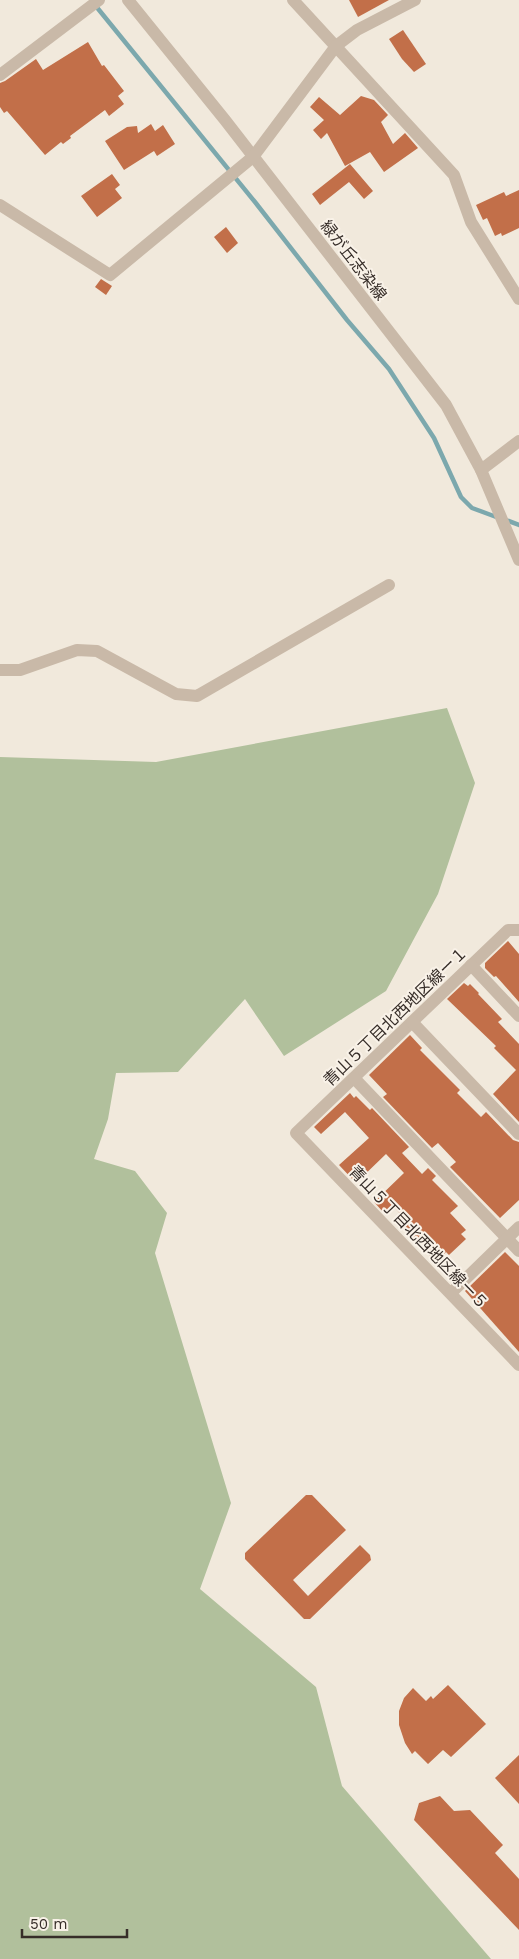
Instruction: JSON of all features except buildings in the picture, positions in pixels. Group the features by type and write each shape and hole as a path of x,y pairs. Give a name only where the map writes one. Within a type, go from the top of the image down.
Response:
{"street":[{"path":"0,75 99,0"},
{"name":"緑が丘志染線","path":"128,0 446,405 481,470 519,560"},
{"path":"293,0 454,175 471,222 519,299"},
{"path":"0,205 110,275 253,157 336,46 357,30 414,0"},
{"path":"481,470 519,441"},
{"path":"0,670 20,670 77,650 97,651 176,694 197,696 389,585"},
{"name":"青山５丁目北西地区線ー１","path":"296,1133 508,930 519,930"},
{"path":"471,965 519,1016"},
{"path":"412,1022 519,1134"},
{"path":"354,1078 519,1251"},
{"name":"青山５丁目北西地区線ー５","path":"296,1133 519,1365"},
{"path":"451,1293 519,1227"}],"green space":[{"path":"447,708 475,783 438,894 386,991 284,1056 245,999 178,1072 116,1073 108,1119 94,1159 135,1171 167,1213 155,1253 231,1503 200,1589 316,1687 342,1786 491,1959 0,1959 0,757 156,762"}],"waterway":[{"path":"95,5 255,202 347,320 389,369 434,438 461,497 472,508 499,518"},
{"path":"506,520 519,525"}]}
